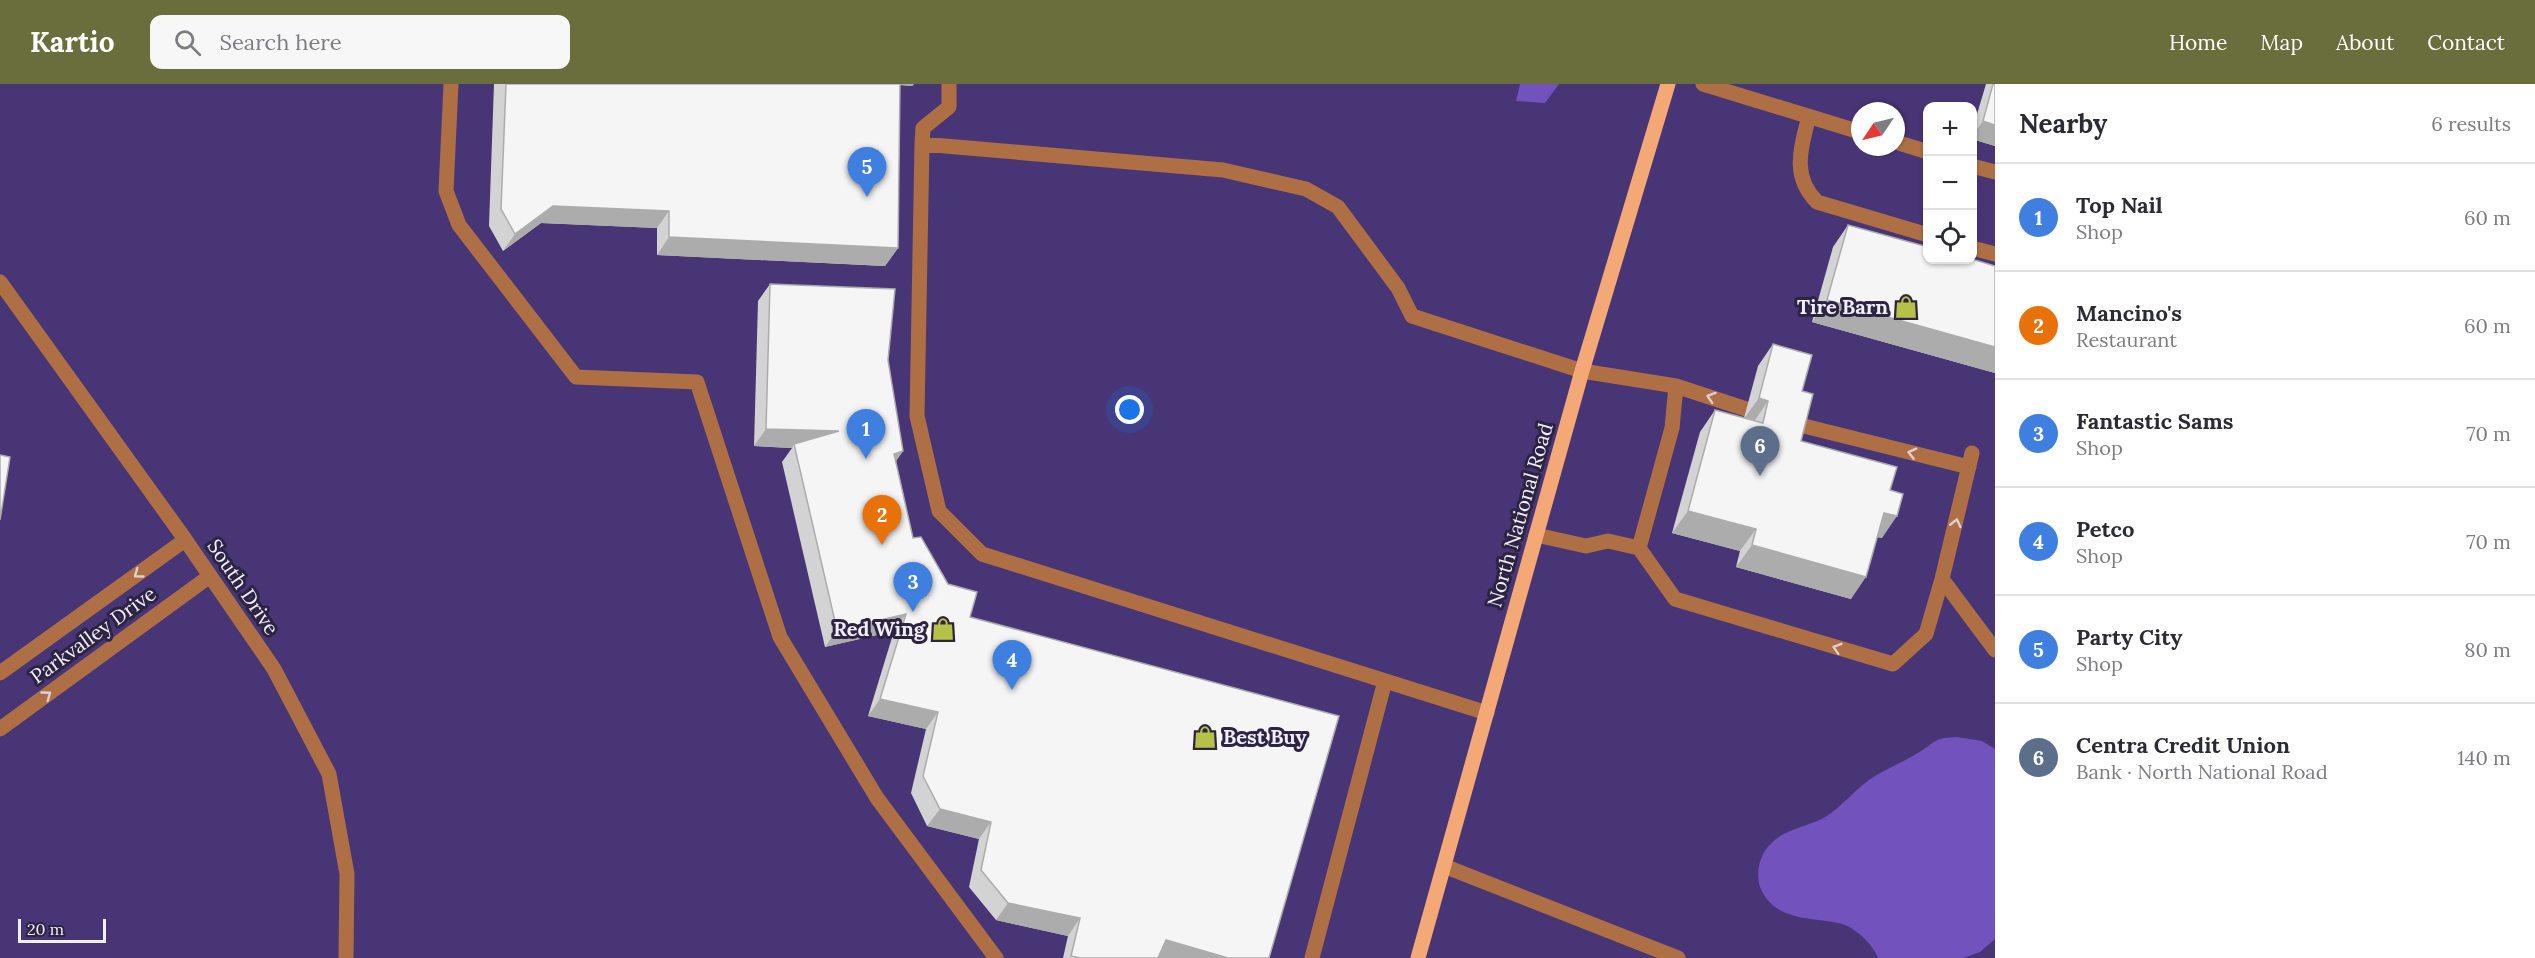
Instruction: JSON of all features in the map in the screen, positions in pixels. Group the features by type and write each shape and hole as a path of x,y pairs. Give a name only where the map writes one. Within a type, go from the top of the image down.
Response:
{"main road":[{"name":"North National Road","path":"1418,958 1582,371 1668,84"}],"street":[{"path":"451,84 446,191 459,225 576,377 697,381 780,637 877,798 996,958"},
{"path":"949,84 949,107 923,128 922,144 917,416 939,511 982,555 1487,713"},
{"path":"1703,84 1851,129"},
{"path":"1809,116 1800,156 1801,174 1806,191 1817,202 1923,234"},
{"path":"922,144 1223,170 1306,189 1338,207 1398,288 1412,316 1582,371 1676,386 1746,409"},
{"path":"1905,145 1923,150"},
{"path":"1977,167 1995,172"},
{"path":"1977,249 1995,254"},
{"name":"South Drive","path":"0,282 185,540 274,669 329,774 347,874 346,958"},
{"path":"1639,548 1672,428 1676,386"},
{"path":"1536,535 1586,546 1608,541 1639,548 1675,599 1893,664 1926,634 1942,579 1970,460 1796,424"},
{"name":"Parkvalley Drive","path":"0,673 185,540"},
{"name":"Parkvalley Drive","path":"0,729 210,576"},
{"path":"1942,579 1995,650"},
{"path":"1312,958 1385,681"},
{"path":"1444,866 1677,958"}],"shaded area":[{"path":"1520,84 1559,84 1545,103 1516,101"},
{"path":"1957,737 1982,741 1995,749 1995,939 1980,952 1963,958 1878,958 1867,941 1850,927 1793,916 1774,906 1766,898 1760,887 1758,872 1762,856 1773,841 1787,832 1827,816 1869,780 1937,740"}],"building":[{"path":"506,84 900,84 898,248 669,237 669,211 553,206 515,234 501,209"},
{"path":"1993,84 1995,84 1995,125 1983,121"},
{"name":"Tire Barn","path":"1848,225 1923,246 1923,264 1977,264 1977,261 1995,266 1995,347 1827,300"},
{"path":"770,284 895,289 888,360 903,451 894,454 913,538 921,537 948,584 977,592 970,617 1339,716 1269,958 1228,958 1166,940 1158,958 1071,956 1080,918 1008,903 981,870 991,822 940,809 923,776 938,712 880,699 906,614 837,630 794,444 839,431 766,429"},
{"path":"1773,344 1812,355 1802,391 1813,394 1801,441 1897,467 1890,490 1903,494 1897,516 1884,513 1866,577 1752,545 1756,529 1688,511 1715,410 1763,423 1768,401 1759,398"},
{"path":"0,455 10,457 0,520"}],"place":[{"name":"Party City","path":"867,197"},
{"name":"Tire Barn","path":"1906,307"},
{"name":"Top Nail","path":"866,459"},
{"name":"Centra Credit Union","path":"1760,476"},
{"name":"Mancino's","path":"882,545"},
{"name":"Fantastic Sams","path":"913,612"},
{"name":"Red Wing","path":"943,629"},
{"name":"Petco","path":"1012,690"},
{"name":"Best Buy","path":"1205,737"}]}
